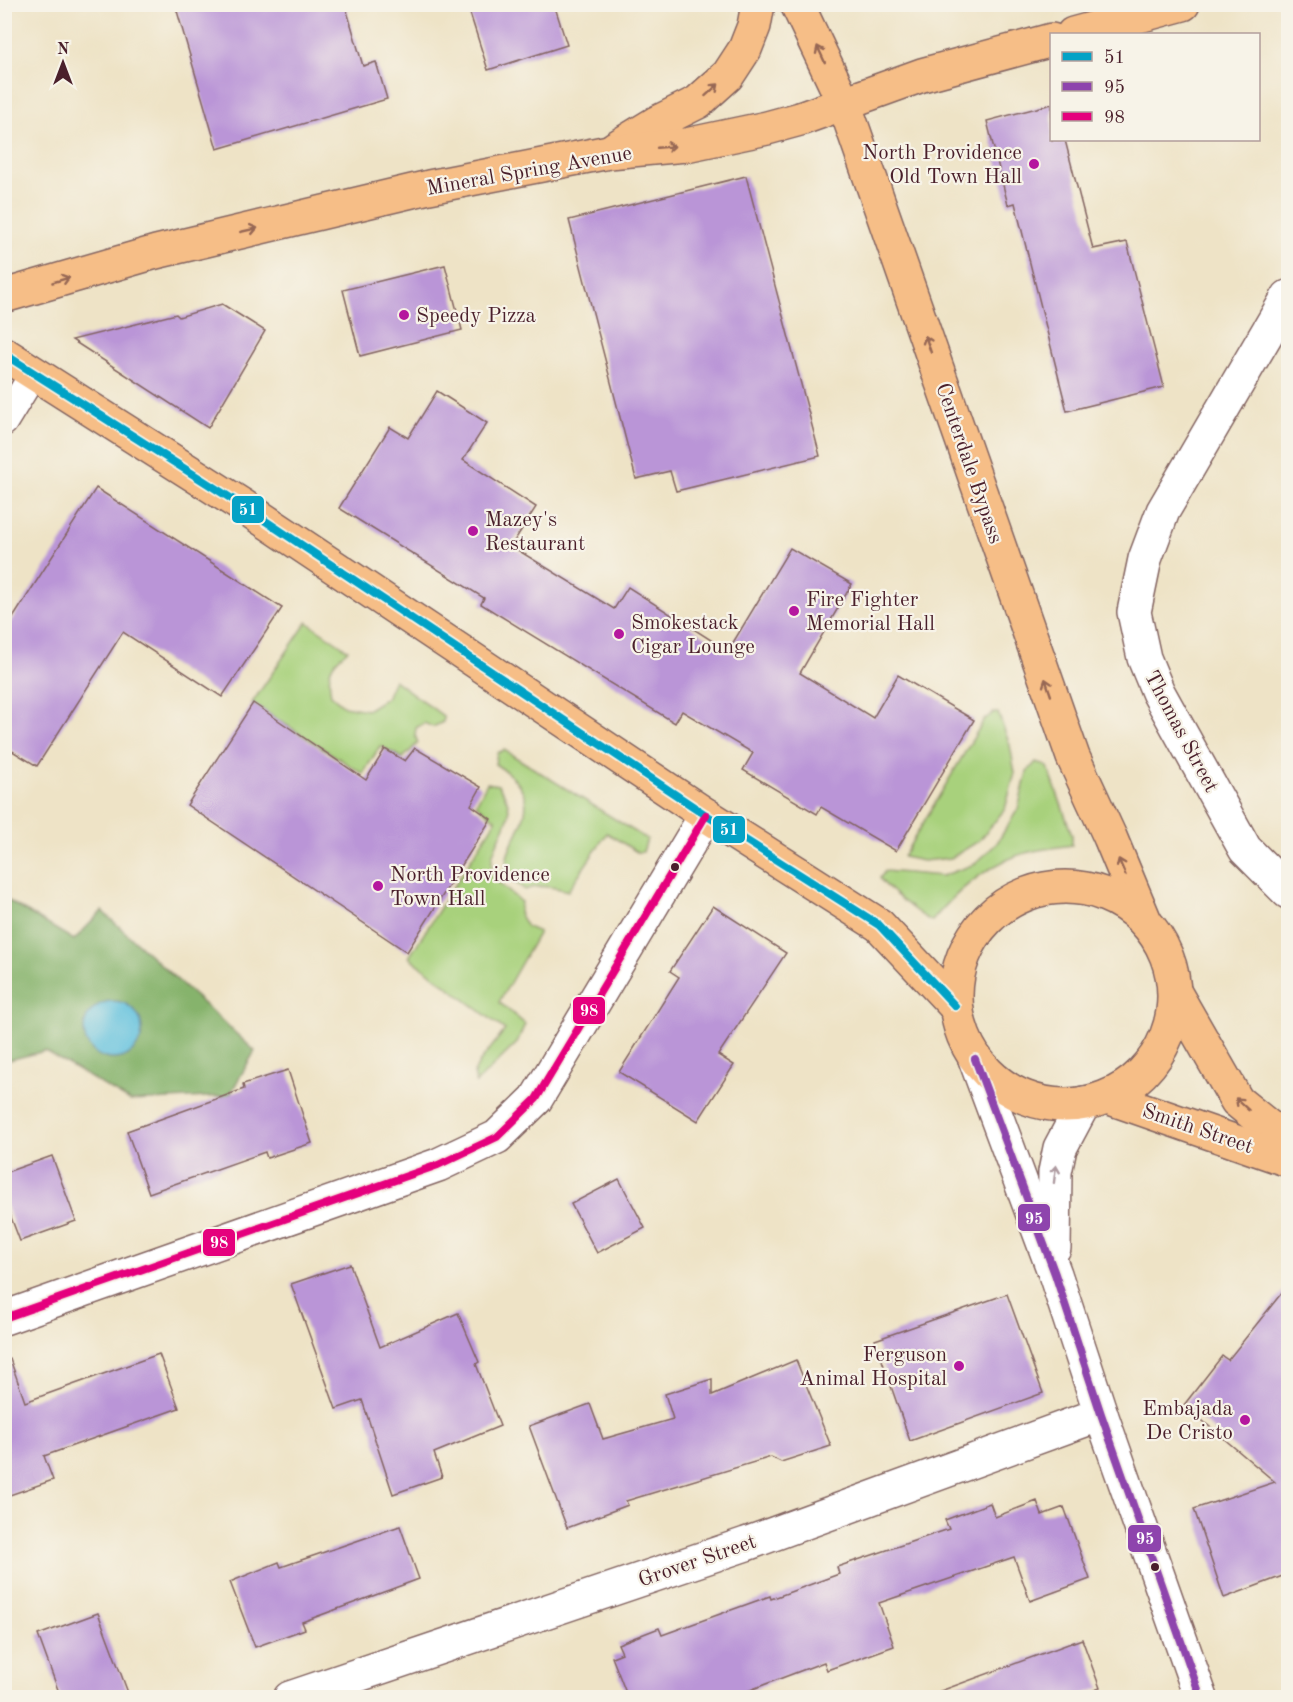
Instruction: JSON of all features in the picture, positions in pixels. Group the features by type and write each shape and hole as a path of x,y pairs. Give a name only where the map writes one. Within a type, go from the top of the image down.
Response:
{"main road":[{"path":"609,152 656,123 699,102 728,75 745,49 754,26 758,4"},
{"name":"Centerdale Bypass","path":"797,4 844,103 1073,757 1145,921"},
{"path":"1077,33 1183,4"},
{"name":"Mineral Spring Avenue","path":"4,296 156,252 429,187 609,152 686,145 789,122 922,75 1050,41"},
{"path":"4,354 243,506 706,815 879,925 955,1006"},
{"path":"1064,886 1094,890 1121,902 1145,921 1161,942 1168,959 1174,993 1172,1019 1163,1044 1149,1066 1130,1084 1095,1100 1060,1105 1027,1098 992,1078 975,1059 961,1034 955,1006 957,975 966,947 984,922 1006,903 1034,890 1064,886"},
{"name":"Smith Street","path":"1174,993 1237,1101 1274,1131 1288,1139"},
{"name":"Smith Street","path":"1095,1100 1288,1160"}],"street":[{"name":"Thomas Street","path":"1288,297 1163,512 1145,559 1134,612 1144,658 1158,692 1245,849 1288,892"},
{"path":"4,1318 438,1165 497,1137 536,1099 706,815"},
{"path":"975,1059 1055,1274 1101,1414 1201,1698"},
{"path":"1055,1274 1055,1172 1060,1148 1095,1100"},
{"name":"Grover Street","path":"290,1698 746,1544 1101,1414"}],"lane":[{"path":"4,422 34,373"}],"green space":[{"path":"307,622 348,650 333,665 329,680 331,695 344,706 367,710 386,698 394,680 443,716 443,722 433,727 424,723 416,728 415,735 418,743 403,758 380,746 363,774 252,703"},
{"path":"993,713 998,713 1010,745 1015,773 1005,809 979,841 951,858 923,861 903,857 984,720"},
{"path":"504,750 647,839 643,852 637,852 607,833 568,891 552,887 525,890 510,878 506,865 525,810 524,795 515,780 495,764 497,753"},
{"path":"1036,762 1048,767 1072,835 1072,845 1036,850 1004,861 981,875 960,892 932,921 904,902 883,882 880,878 885,871 942,876 975,864 997,843 1018,809 1027,772"},
{"path":"487,783 498,785 505,795 509,812 508,820 493,854 492,877 521,902 519,913 527,927 539,932 499,1002 525,1024 517,1043 476,1083 474,1073 479,1063 505,1030 409,957 496,820 476,804"},
{"path":"4,898 74,940 102,911 255,1051 229,1096 130,1101 45,1051 5,1061"}],"water":[{"path":"107,1001 119,1001 134,1009 142,1024 142,1036 134,1051 119,1059 107,1059 92,1051 84,1036 84,1024 92,1009"}],"building":[{"path":"175,4 345,4 363,66 376,62 387,99 217,149"},
{"path":"467,4 554,4 567,45 488,70"},
{"path":"1050,105 1050,141 1065,141 1093,249 1127,242 1164,387 1067,411 1015,203 1008,205 987,121"},
{"path":"746,176 820,456 676,491 670,471 636,479 569,220"},
{"name":"Speedy Pizza","path":"445,265 462,330 360,356 343,290"},
{"path":"222,304 265,331 208,428 72,340 176,314 179,317"},
{"path":"437,391 487,423 463,460 536,507 511,546 614,609 628,587 728,651 790,548 852,584 800,673 873,718 898,675 974,720 896,851 821,807 817,814 743,770 753,753 682,711 675,723 481,604 484,598 339,508 390,427 408,438"},
{"path":"96,488 282,608 222,697 123,632 37,766 4,746 4,632"},
{"name":"North Providence Town Hall","path":"253,703 366,780 385,749 405,761 415,748 481,787 471,805 491,819 407,952 187,805"},
{"path":"713,906 786,953 718,1055 734,1065 698,1121 619,1072 679,977 670,971"},
{"path":"288,1070 312,1143 267,1158 265,1152 149,1193 127,1131 244,1089 243,1084"},
{"path":"52,1156 76,1221 20,1241 4,1199 4,1173"},
{"path":"619,1179 645,1228 597,1253 571,1204"},
{"path":"350,1264 380,1347 458,1313 479,1362 476,1364 500,1426 434,1453 442,1477 393,1494 362,1400 336,1409 291,1284"},
{"name":"Embajada De Cristo","path":"1288,1285 1288,1574 1224,1598 1194,1509 1275,1482 1184,1405 1222,1356 1228,1360"},
{"name":"Ferguson Animal Hospital","path":"1007,1294 1043,1393 910,1441 875,1340"},
{"path":"159,1354 179,1408 44,1456 53,1480 4,1497 4,1360 10,1359 25,1402"},
{"path":"796,1360 831,1446 781,1462 771,1457 626,1501 628,1505 567,1528 529,1426 590,1404 603,1439 673,1419 665,1394 712,1379 712,1395"},
{"path":"1037,1501 1042,1515 1064,1507 1090,1579 1030,1601 1014,1557 879,1603 894,1646 827,1670 824,1662 729,1698 628,1698 612,1657 622,1653 618,1644 659,1628 662,1635 839,1574 837,1567 949,1529 945,1520 990,1503 995,1517"},
{"path":"400,1526 419,1579 302,1622 305,1629 255,1647 230,1582 279,1562 281,1567"},
{"path":"98,1613 130,1698 61,1698 38,1635"},
{"path":"1082,1639 1100,1688 1074,1698 936,1698 935,1693"}],"transit line":[{"name":"51","path":"4,354 243,506 706,815 879,925 955,1006"},
{"name":"98","path":"4,1318 438,1165 497,1137 536,1099 706,815"},
{"name":"95","path":"975,1059 1055,1274 1101,1414 1201,1698"}],"place":[{"name":"North Providence Old Town Hall","path":"1034,164"},
{"name":"Speedy Pizza","path":"404,315"},
{"name":"Mazey's Restaurant","path":"473,531"},
{"name":"Fire Fighter Memorial Hall","path":"794,611"},
{"name":"Smokestack Cigar Lounge","path":"619,634"},
{"name":"North Providence Town Hall","path":"378,886"},
{"name":"Ferguson Animal Hospital","path":"959,1366"},
{"name":"Embajada De Cristo","path":"1245,1420"}]}
